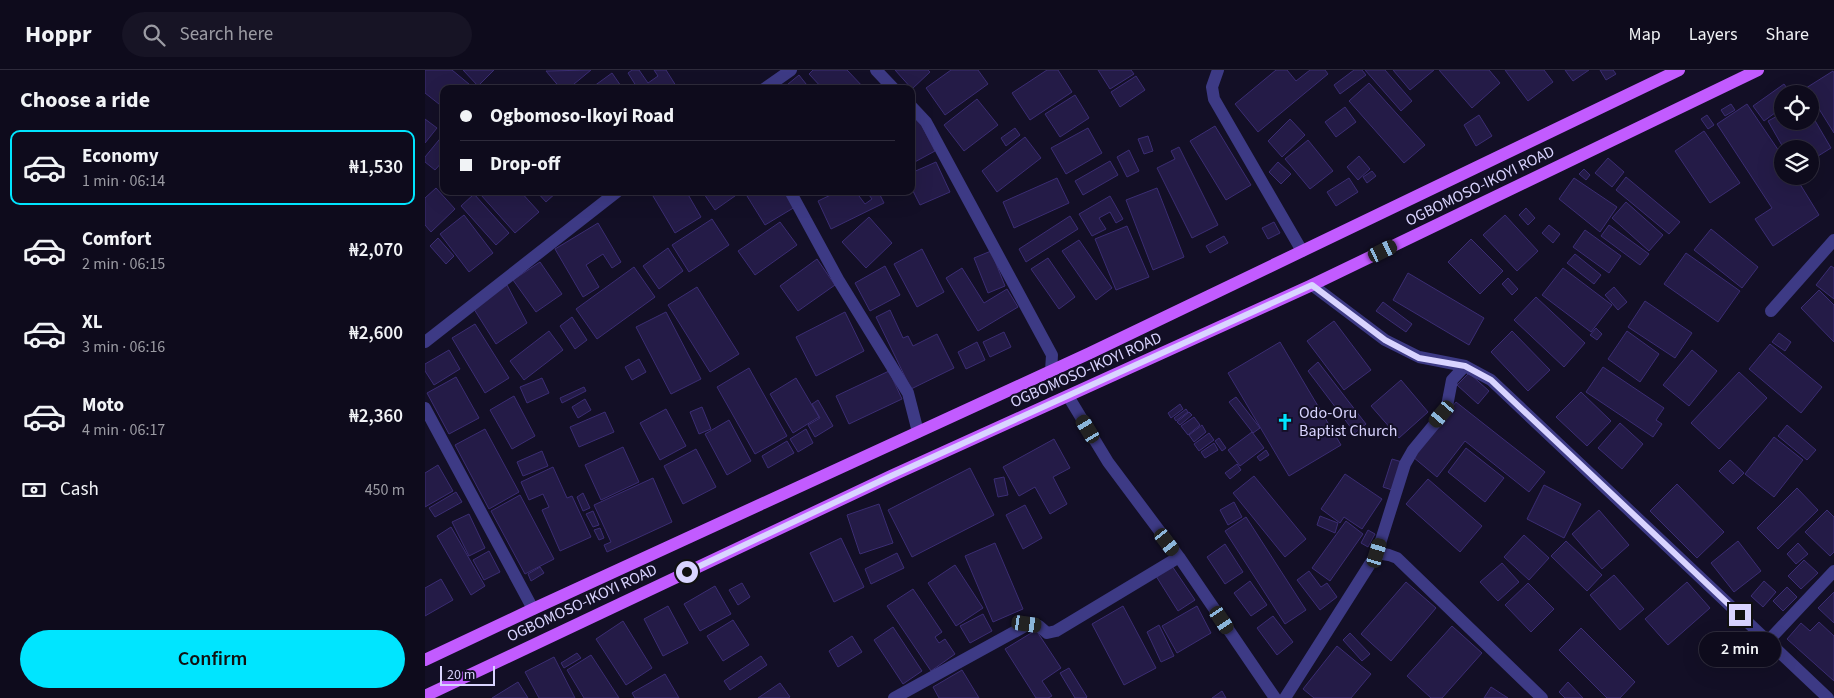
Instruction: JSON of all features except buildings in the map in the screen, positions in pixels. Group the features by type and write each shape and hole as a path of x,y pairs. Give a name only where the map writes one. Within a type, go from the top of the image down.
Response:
{"main road":[{"name":"OGBOMOSO-IKOYI ROAD","path":"425,660 1051,371 1679,70"},
{"name":"OGBOMOSO-IKOYI ROAD","path":"425,696 882,480 1312,285 1758,70"}],"street":[{"path":"770,85 791,70"},
{"path":"876,70 890,85"},
{"path":"1218,70 1212,87 1214,99 1302,251"},
{"path":"915,110 926,122 1052,355 1051,371"},
{"path":"425,342 613,195"},
{"path":"792,195 839,281 908,393 918,432"},
{"path":"1771,311 1834,240"},
{"path":"1312,285 1385,340 1419,358 1465,366 1491,380 1828,698"},
{"path":"1285,698 1377,553 1405,464 1413,450 1447,406 1452,380 1465,366"},
{"path":"1068,396 1108,462 1179,557 1275,698"},
{"path":"425,408 533,609"},
{"path":"1377,553 1397,558 1542,698"},
{"path":"894,698 1027,624 1039,626 1047,633 1056,631 1179,557"},
{"path":"1768,641 1834,571"}],"place":[{"name":"Odo-Oru Baptist Church","path":"1285,422"}],"route":[{"path":"687,572 891,476 1312,285 1385,340 1419,358 1465,366 1491,380 1740,615"}]}
